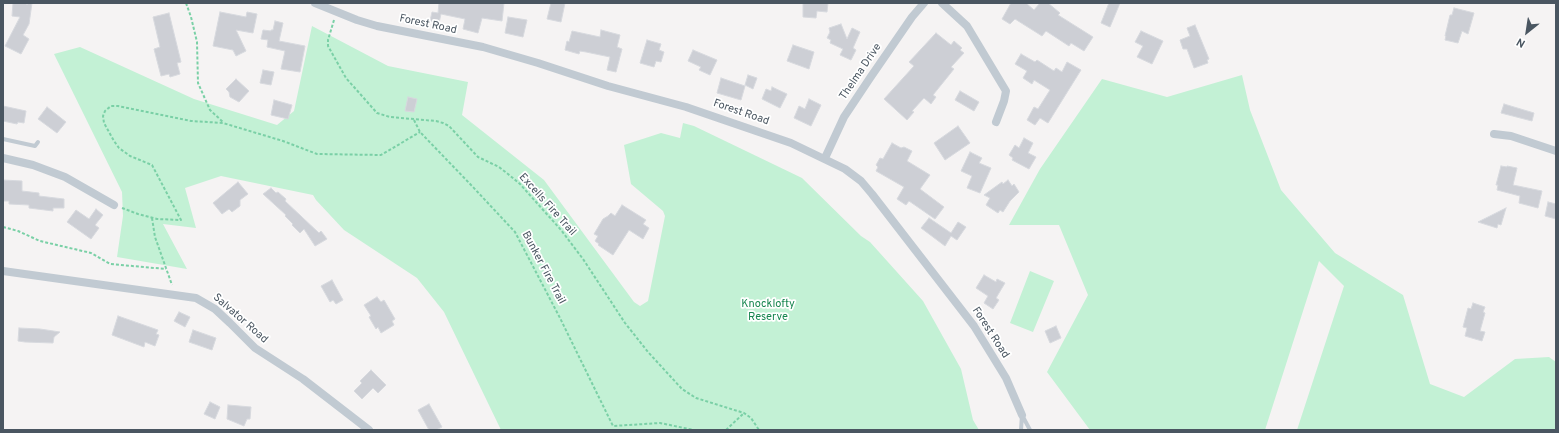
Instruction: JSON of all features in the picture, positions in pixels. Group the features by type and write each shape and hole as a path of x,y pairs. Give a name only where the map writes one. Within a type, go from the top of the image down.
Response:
{"street":[{"name":"Forest Road","path":"315,3 377,26 483,47 538,62 608,86 686,107 791,143 825,158 845,169 861,181 970,320 1006,378 1022,415"},
{"name":"Thelma Drive","path":"825,158 844,117 924,3"},
{"path":"942,3 967,26 1006,92 996,122"},
{"path":"1494,134 1511,136 1556,151"},
{"path":"3,158 33,165 65,177 114,205"},
{"name":"Salvator Road","path":"3,271 177,294 196,298 210,306 256,348 303,379 369,430"}],"lane":[{"path":"3,139 35,146 38,142"},
{"path":"1021,430 1022,415"},
{"name":"Forest Road","path":"1022,415 1030,430"}],"path":[{"path":"186,3 197,42 198,83 210,110 224,123"},
{"name":"Excells Fire Trail","path":"336,12 328,46 346,78 377,113 390,117 436,121 449,126 478,157 499,167 520,184 561,230 583,259 625,323 648,352 682,389 696,398 744,413"},
{"path":"114,205 152,218 181,220 152,165 130,156 119,148 114,142 104,123 103,116 105,111 112,106 191,121 224,123 283,141 317,154 381,155 420,132"},
{"name":"Bunker Fire Trail","path":"414,120 420,132 515,232 560,318 613,426 660,423 694,430"},
{"path":"152,218 155,238 177,294"},
{"path":"3,228 18,231 40,241 91,253 110,264 166,269"},
{"path":"726,430 744,413 751,418 759,430"}],"green space":[{"name":"Knocklofty Reserve","path":"312,26 388,66 468,82 462,115 544,180 634,302 640,306 648,301 665,216 663,211 631,184 624,145 661,133 680,138 683,123 694,126 802,178 861,236 870,242 923,301 961,369 973,420 979,430 501,430 444,312 417,278 344,230 313,195 221,176 185,188 196,228 163,224 187,269 117,257 123,216 122,192 54,54 80,47 194,99 277,125 294,111"},
{"path":"1242,75 1250,110 1281,190 1335,253 1403,295 1430,384 1464,397 1515,359 1549,357 1556,362 1556,430 1297,430 1344,286 1319,261 1265,430 1090,430 1047,372 1088,295 1059,225 1009,225 1040,169 1102,79 1167,97"},
{"path":"1030,271 1054,281 1033,332 1010,323"}],"building":[{"path":"13,3 32,3 29,24 23,35 29,39 21,54 5,46 20,17 12,16"},
{"path":"439,3 504,3 502,21 482,18 478,33 463,29 465,19 441,14 439,23 430,21 432,12 438,13"},
{"path":"551,3 565,3 561,22 547,19"},
{"path":"803,3 828,3 827,12 817,11 816,18 803,17"},
{"path":"1011,3 1026,3 1034,10 1040,3 1048,3 1060,13 1058,15 1093,37 1084,51 1071,43 1069,46 1046,31 1042,36 1015,19 1010,24 1002,19"},
{"path":"1109,3 1120,3 1110,27 1101,23"},
{"path":"1454,8 1474,13 1468,34 1462,31 1458,43 1445,40 1450,15 1452,15"},
{"path":"220,12 246,17 247,12 257,14 253,33 236,30 246,51 236,56 233,50 213,46"},
{"path":"169,13 181,62 177,63 180,74 170,77 169,74 161,76 154,49 160,47 153,17"},
{"path":"508,17 527,20 523,37 505,33"},
{"path":"275,21 283,23 279,41 305,46 300,72 281,69 285,51 267,47 268,40 261,39 263,30 273,30"},
{"path":"841,24 847,39 852,28 860,32 853,48 856,50 851,60 840,55 843,49 830,43 831,40 827,38 830,32 829,28"},
{"path":"1195,25 1209,59 1207,60 1208,63 1194,68 1187,49 1183,49 1180,40 1190,36 1187,28"},
{"path":"601,30 620,35 617,47 622,49 616,72 607,70 610,57 580,51 579,54 565,50 567,41 569,42 572,31 600,37"},
{"path":"1141,31 1163,41 1152,64 1137,57 1143,46 1135,42"},
{"path":"936,33 951,45 954,41 962,48 960,50 964,53 951,67 954,69 933,95 936,97 931,104 924,98 912,111 914,112 907,120 884,99 914,66 909,62"},
{"path":"647,40 661,44 659,50 664,52 661,62 656,61 654,67 640,63"},
{"path":"793,45 814,52 809,69 787,61"},
{"path":"693,50 717,60 710,75 699,70 701,67 688,61"},
{"path":"1021,54 1035,62 1037,60 1054,71 1056,68 1062,72 1067,62 1081,70 1048,123 1040,118 1035,125 1027,120 1034,107 1038,109 1050,90 1034,80 1032,84 1023,78 1027,71 1015,64"},
{"path":"263,70 274,72 271,85 260,83"},
{"path":"748,75 757,78 753,89 745,85"},
{"path":"721,78 745,86 741,100 717,93"},
{"path":"236,79 249,91 239,102 230,97 229,92 226,89"},
{"path":"772,87 787,94 780,108 762,99 766,89 771,91"},
{"path":"960,91 979,102 974,111 955,100"},
{"path":"408,97 417,99 414,112 405,111"},
{"path":"809,99 821,105 811,126 794,118 799,106 805,109"},
{"path":"274,100 292,105 288,119 271,115"},
{"path":"1504,104 1534,113 1532,121 1501,113"},
{"path":"3,106 26,111 24,123 18,122 17,124 3,121"},
{"path":"47,107 66,122 57,133 38,119"},
{"path":"958,126 970,143 945,160 934,143"},
{"path":"1024,138 1033,143 1028,153 1036,157 1029,169 1012,160 1013,158 1009,155 1015,145 1019,148"},
{"path":"892,143 901,148 904,147 912,151 907,161 930,175 920,189 944,207 935,219 909,201 906,205 897,199 904,187 876,171 878,167 876,165 880,158 883,159"},
{"path":"970,152 982,158 979,163 991,168 980,193 967,188 972,176 961,171"},
{"path":"1501,166 1517,168 1513,185 1542,191 1538,208 1519,203 1520,196 1497,190 1498,185 1496,185"},
{"path":"3,180 22,181 22,191 39,193 39,196 64,199 64,208 53,208 53,211 29,208 29,205 9,204 9,201 3,201"},
{"path":"1008,180 1012,186 1014,184 1019,192 1010,201 1003,212 1000,210 998,213 986,205 990,198 984,195 1002,182 1003,184"},
{"path":"238,182 248,194 240,200 240,206 232,212 229,209 222,214 213,203"},
{"path":"271,188 286,199 285,201 319,233 321,231 327,239 315,246 304,229 300,233 285,216 286,215 263,194"},
{"path":"1548,202 1556,204 1556,219 1545,216"},
{"path":"622,205 646,220 643,224 649,228 643,239 629,230 613,255 598,245 599,244 595,241 598,236 594,234 603,219 611,213 615,216"},
{"path":"1506,208 1501,225 1498,224 1497,228 1478,222"},
{"path":"96,209 103,215 95,225 99,228 91,239 67,222 76,210 89,219"},
{"path":"929,218 951,233 958,222 966,227 957,240 951,236 945,246 921,228"},
{"path":"984,275 996,282 997,279 1005,283 996,298 999,300 993,309 984,303 988,296 976,288"},
{"path":"332,280 343,300 336,304 333,300 330,302 321,286"},
{"path":"377,297 381,302 384,300 395,319 392,321 394,325 381,333 378,327 376,329 369,317 371,316 364,305"},
{"path":"1473,303 1485,307 1483,312 1485,313 1480,331 1485,332 1482,341 1465,336 1467,328 1463,327 1468,308 1471,309"},
{"path":"179,312 190,317 185,327 174,321"},
{"path":"118,316 158,330 156,334 159,335 155,346 145,342 144,347 112,335"},
{"path":"1056,326 1061,338 1050,343 1045,331"},
{"path":"19,328 60,332 54,337 53,343 25,342 18,341"},
{"path":"193,330 216,338 212,350 189,342"},
{"path":"371,370 386,385 378,393 373,388 362,399 354,391 362,383 360,381"},
{"path":"210,402 220,407 215,419 204,414"},
{"path":"429,404 442,427 436,430 429,430 418,410"},
{"path":"228,405 251,407 250,419 247,419 244,426 227,419"}]}
